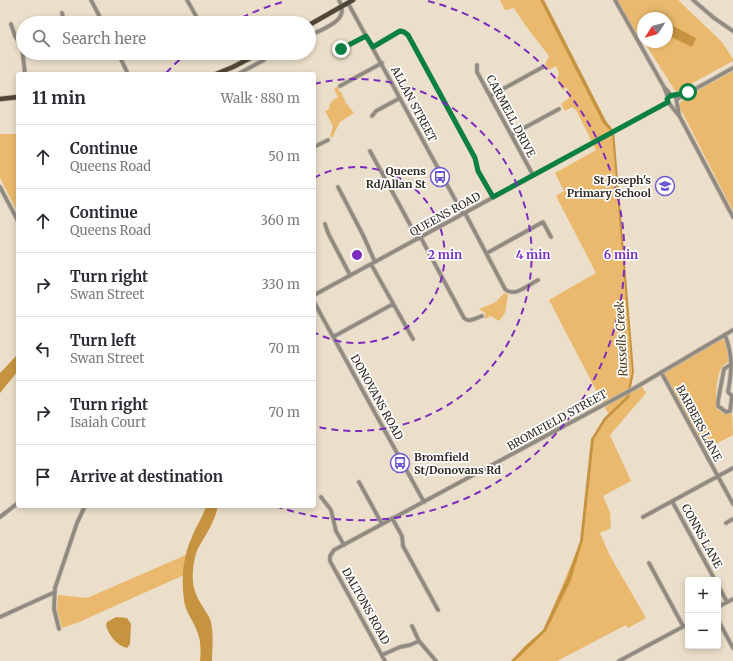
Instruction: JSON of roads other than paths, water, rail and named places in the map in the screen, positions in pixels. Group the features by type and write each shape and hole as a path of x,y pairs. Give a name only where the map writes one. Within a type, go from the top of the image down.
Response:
{"main road":[{"path":"316,21 353,0"},
{"path":"221,72 246,60"},
{"path":"0,99 16,97"}],"street":[{"path":"91,0 99,16"},
{"path":"187,0 195,16"},
{"path":"316,32 339,19 343,14 343,6 339,0"},
{"path":"615,0 672,99 733,217"},
{"path":"693,0 714,18 733,31"},
{"name":"ALLAN STREET","path":"348,3 487,253 505,289 508,292 516,292 538,280"},
{"path":"11,24 16,38"},
{"path":"373,47 400,31 408,35 475,158 478,171 493,197"},
{"path":"341,49 366,36"},
{"path":"23,60 25,72"},
{"path":"121,60 127,72"},
{"path":"242,72 264,60"},
{"path":"339,86 382,63"},
{"name":"CARMELL DRIVE","path":"477,65 477,72 533,175"},
{"path":"490,96 542,67"},
{"name":"QUEENS ROAD","path":"316,292 420,239 493,197 672,99 733,68"},
{"path":"372,116 376,111 400,98"},
{"path":"511,135 559,109"},
{"path":"316,146 328,140"},
{"path":"370,152 464,318 466,320 470,320 482,316"},
{"path":"0,187 16,216"},
{"path":"338,187 363,235 373,263 413,339"},
{"path":"487,253 543,222 551,238"},
{"path":"325,224 328,233 350,275"},
{"path":"333,337 394,304"},
{"name":"DONOVANS ROAD","path":"316,305 424,502"},
{"name":"BROMFIELD STREET","path":"330,560 330,556 334,550 633,389 733,330"},
{"path":"725,335 731,348 732,361 730,365 732,372 728,392"},
{"path":"719,392 728,392 732,396 730,411 726,412 718,406 719,392 724,368 730,365"},
{"name":"BARBERS LANE","path":"661,372 733,504"},
{"path":"643,517 733,468"},
{"path":"359,482 382,524"},
{"path":"321,497 330,510 336,531 344,545"},
{"name":"CONNS LANE","path":"672,501 713,577"},
{"path":"0,517 16,505"},
{"path":"59,629 54,609 55,592 71,538 84,508"},
{"path":"392,518 402,536 403,546 438,610"},
{"path":"726,523 733,519"},
{"name":"DALTONS ROAD","path":"330,560 385,661"},
{"path":"619,661 625,660 683,626 649,563"},
{"name":"CONNS LANE","path":"721,591 727,602"},
{"path":"0,617 55,592"},
{"path":"721,605 733,599"},
{"path":"412,626 419,641 436,661"},
{"path":"721,626 733,648"},
{"path":"382,655 419,641"}],"place":[{"name":"Queens Rd/Allan St","path":"440,177"},
{"name":"St Joseph's Primary School","path":"665,186"},
{"name":"Bromfield St/Donovans Rd","path":"400,463"}],"water label":[{"name":"Russells Creek","path":"621,339"}]}
